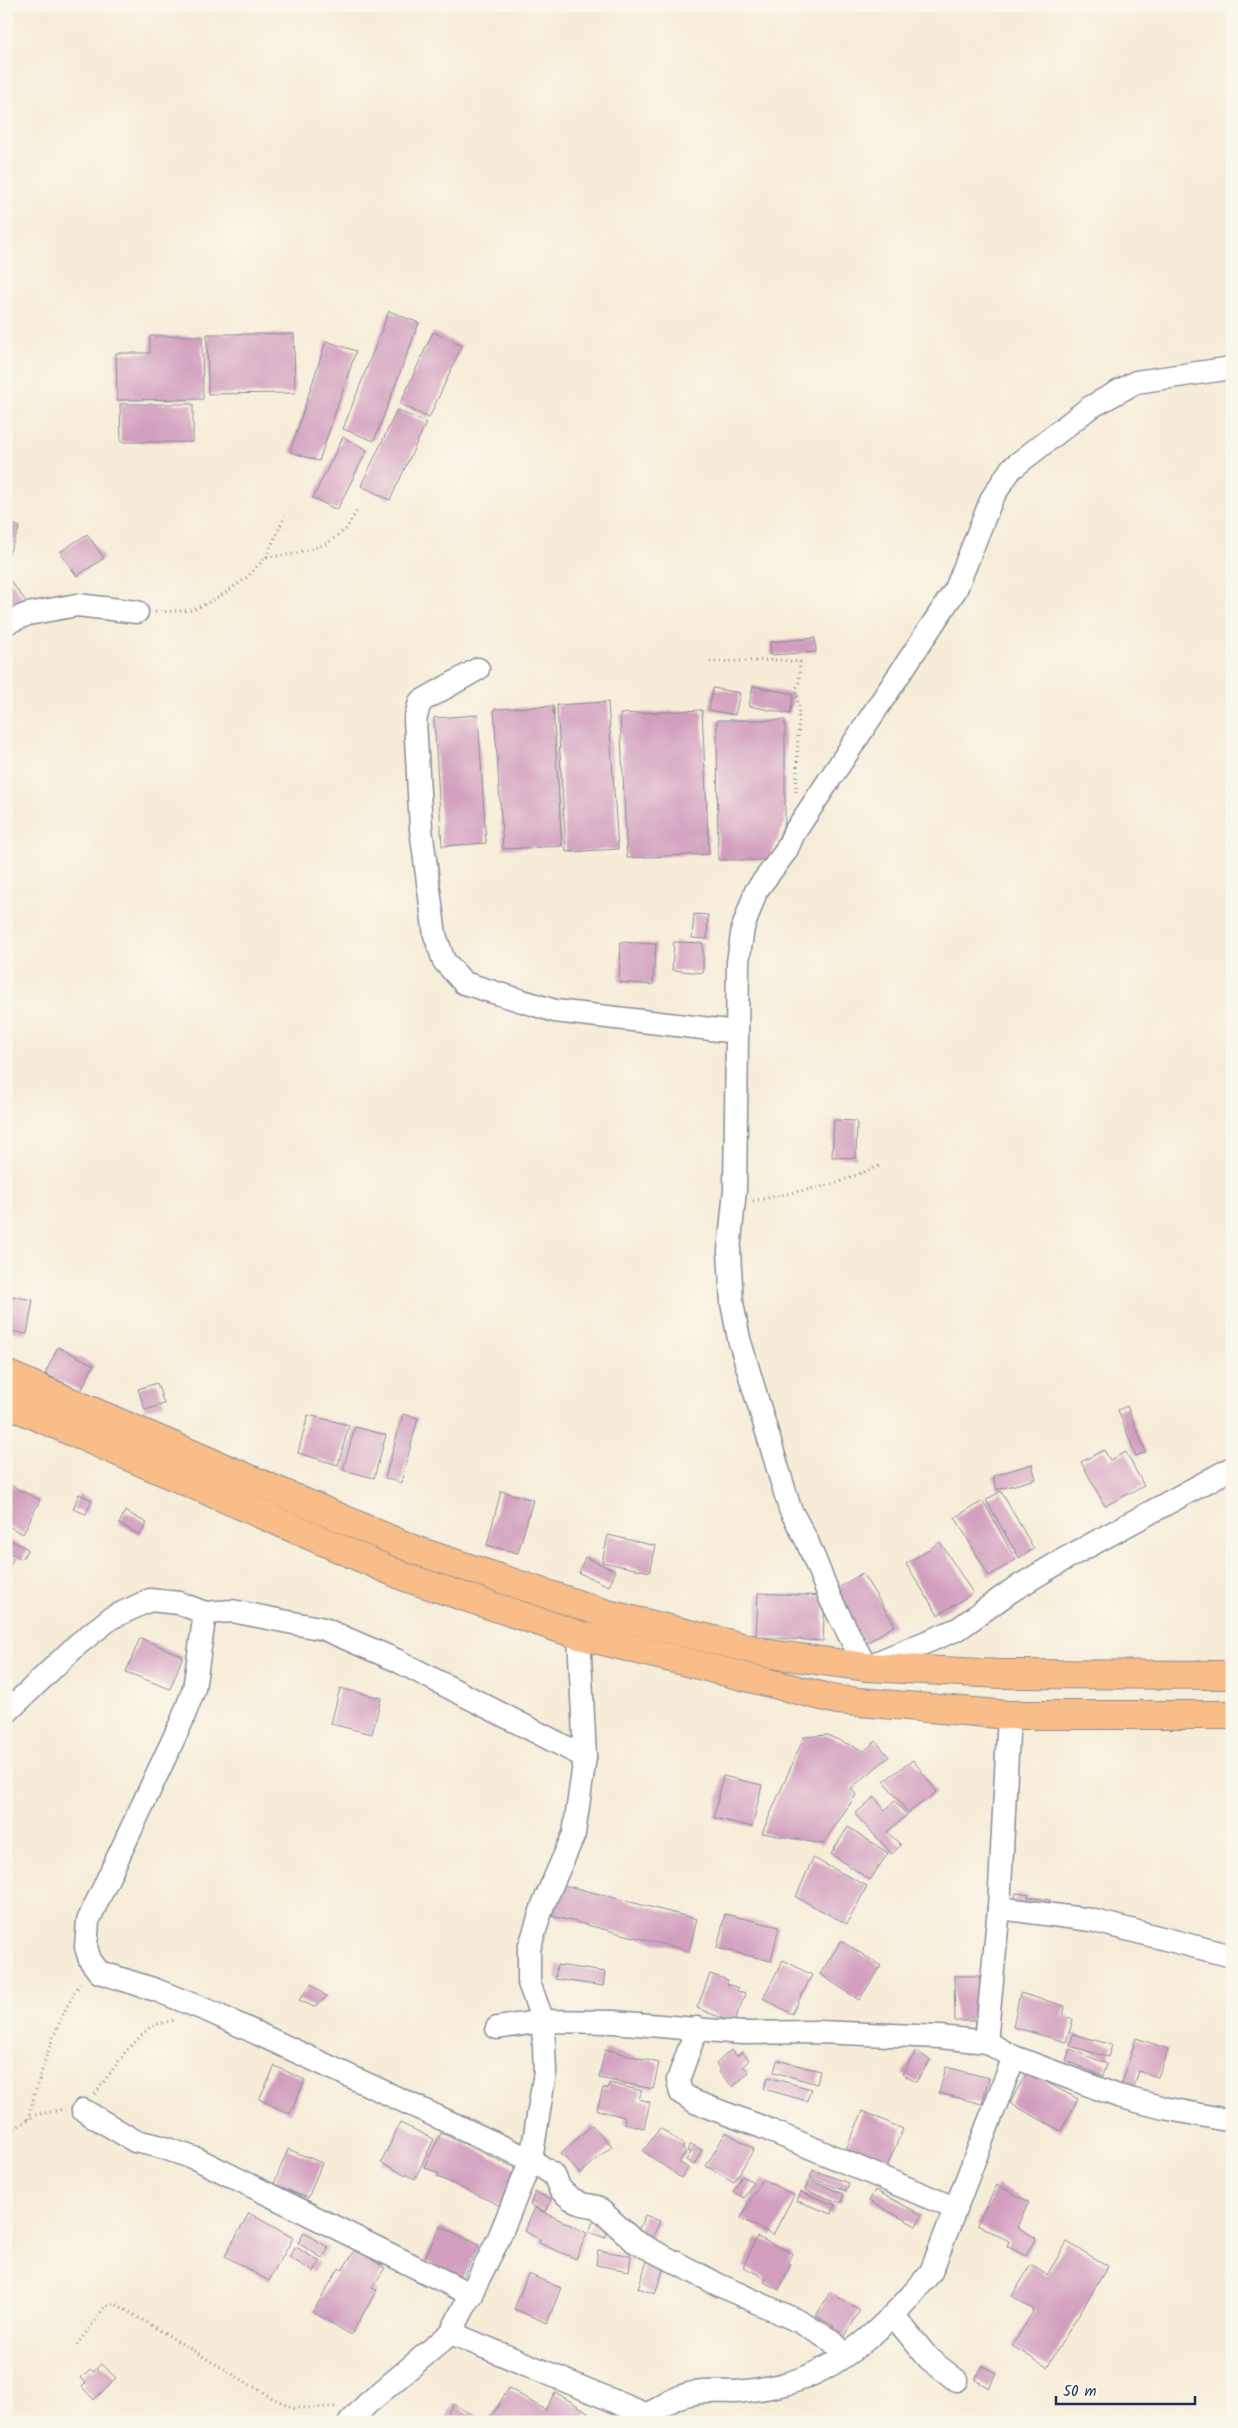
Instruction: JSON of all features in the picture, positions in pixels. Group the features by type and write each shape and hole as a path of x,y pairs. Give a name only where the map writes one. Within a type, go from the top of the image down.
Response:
{"highway":[{"path":"6,1374 414,1550 604,1613 771,1654 866,1667 1000,1674 1232,1675"},
{"path":"6,1403 405,1577 579,1635 837,1700 1009,1715 1232,1715"}],"street":[{"path":"1232,368 1136,382 1089,408 1011,469 992,498 956,589 794,833 786,852 756,890 743,928 738,962 734,1206 729,1251 732,1303 756,1398 790,1508 807,1541 831,1600 866,1667 958,1629 1011,1591 1044,1571 1232,1468"},
{"path":"6,623 28,614 77,605 137,612"},
{"path":"478,669 420,702 415,720 421,829 435,935 444,961 464,983 555,1011 737,1032"},
{"path":"6,1713 78,1644 111,1618 150,1600 179,1603 205,1613 232,1611 324,1629 396,1660 585,1757"},
{"path":"205,1613 194,1689 181,1723 88,1920 86,1947 93,1964 99,1972 156,1990 211,2012 531,2160 554,2176 560,2189 570,2198 582,2204 596,2207 634,2241 800,2322 832,2341 844,2354"},
{"path":"354,2418 451,2334 472,2295 502,2231 531,2160 546,2072 543,2021 529,1983 529,1950 543,1905 574,1834 585,1757 579,1635"},
{"path":"986,2042 998,1908 1009,1715"},
{"path":"998,1908 1091,1920 1232,1956"},
{"path":"497,2028 543,2021 614,2022 697,2028 742,2034 818,2032 940,2037 986,2042 1014,2057 1118,2096 1164,2108 1232,2121"},
{"path":"697,2028 678,2080 681,2094 695,2102 762,2127 954,2208"},
{"path":"451,2334 645,2414 655,2412 682,2396 782,2385 813,2374 844,2354 893,2315 931,2272 954,2208 1014,2057"},
{"path":"82,2110 135,2141 158,2146 197,2159 472,2295"},
{"path":"893,2315 929,2359 956,2380"}],"path":[{"path":"266,557 294,554 326,544 346,529 358,509"},
{"path":"137,612 193,610 219,597 244,579 266,557 285,516"},
{"path":"710,662 777,660 800,662 799,682 796,689 799,708 796,796"},
{"path":"734,1206 834,1184 879,1166"},
{"path":"28,2119 40,2076 55,2034 76,1990 93,1964"},
{"path":"6,2134 40,2113 64,2109 82,2110 127,2050 152,2026 176,2019"},
{"path":"77,2345 104,2308 110,2304 116,2304 272,2398 294,2408 343,2408 354,2418"}],"building":[{"path":"389,311 419,323 374,441 343,429"},
{"path":"433,332 462,346 429,418 400,404"},
{"path":"207,334 294,334 295,393 208,394"},
{"path":"150,336 202,336 203,399 117,400 116,353 150,353"},
{"path":"326,341 356,351 319,461 290,452"},
{"path":"120,404 193,404 193,442 121,442"},
{"path":"397,410 426,423 390,500 361,486"},
{"path":"343,437 367,450 337,510 313,498"},
{"path":"6,521 20,527 6,560"},
{"path":"87,534 104,558 77,576 60,552"},
{"path":"6,575 27,603 6,618"},
{"path":"815,638 816,652 771,655 770,642"},
{"path":"753,686 794,694 790,714 749,706"},
{"path":"713,688 740,693 735,715 709,710"},
{"path":"608,702 618,849 566,852 557,705"},
{"path":"553,706 562,846 503,849 494,709"},
{"path":"702,710 709,854 627,858 620,714"},
{"path":"478,715 486,843 442,846 434,718"},
{"path":"717,720 785,720 785,822 769,860 718,860"},
{"path":"694,914 708,915 707,939 692,938"},
{"path":"621,942 656,944 653,985 619,982"},
{"path":"674,942 703,943 703,973 672,970"},
{"path":"834,1120 857,1121 856,1158 832,1157"},
{"path":"6,1295 33,1300 27,1334 6,1330"},
{"path":"58,1347 94,1365 81,1391 45,1374"},
{"path":"157,1383 164,1404 145,1410 138,1389"},
{"path":"1127,1406 1146,1452 1136,1456 1118,1410"},
{"path":"403,1414 418,1418 401,1483 385,1478"},
{"path":"308,1415 349,1425 338,1465 298,1453"},
{"path":"355,1427 386,1435 374,1478 343,1470"},
{"path":"1104,1450 1110,1460 1126,1452 1144,1486 1105,1506 1081,1462"},
{"path":"1032,1464 1036,1479 997,1490 993,1476"},
{"path":"6,1483 40,1500 23,1534 6,1525"},
{"path":"501,1491 533,1500 518,1553 487,1545"},
{"path":"1001,1491 1034,1549 1019,1558 986,1500"},
{"path":"79,1494 92,1500 86,1514 73,1509"},
{"path":"983,1501 1016,1560 989,1576 955,1517"},
{"path":"125,1511 147,1523 140,1535 119,1524"},
{"path":"608,1535 656,1546 650,1572 602,1562"},
{"path":"6,1538 28,1549 22,1559 6,1551"},
{"path":"940,1542 973,1593 938,1615 906,1564"},
{"path":"6,1553 14,1558 6,1572"},
{"path":"585,1557 616,1571 609,1586 579,1573"},
{"path":"862,1573 895,1625 865,1644 831,1593"},
{"path":"758,1593 825,1596 823,1641 756,1637"},
{"path":"140,1638 183,1656 170,1689 126,1672"},
{"path":"340,1688 381,1698 372,1734 331,1724"},
{"path":"827,1735 864,1751 876,1741 889,1757 851,1788 856,1795 823,1844 762,1833 804,1737"},
{"path":"913,1760 937,1792 908,1813 884,1781"},
{"path":"723,1776 762,1785 752,1827 714,1818"},
{"path":"874,1797 885,1810 895,1801 907,1815 887,1832 901,1845 892,1854 855,1814"},
{"path":"848,1827 888,1853 870,1880 831,1854"},
{"path":"813,1858 867,1886 847,1924 796,1897"},
{"path":"560,1884 697,1919 689,1951 552,1916"},
{"path":"1016,1893 1050,1900 1049,1910 1014,1905"},
{"path":"725,1914 779,1927 771,1961 717,1948"},
{"path":"841,1941 881,1966 859,2000 820,1974"},
{"path":"783,1960 812,1975 792,2014 763,1998"},
{"path":"557,1965 605,1972 603,1986 555,1979"},
{"path":"710,1974 728,1980 727,1984 738,1988 737,1991 745,1994 734,2023 697,2008"},
{"path":"954,1976 980,1976 980,2021 955,2021"},
{"path":"311,1984 327,1997 314,2007 299,2000"},
{"path":"1020,1993 1065,2006 1063,2016 1073,2020 1066,2042 1013,2027"},
{"path":"1073,2034 1112,2045 1108,2057 1070,2046"},
{"path":"1136,2038 1168,2049 1158,2077 1139,2071 1132,2094 1120,2090"},
{"path":"605,2049 659,2063 653,2089 599,2078"},
{"path":"1070,2049 1107,2064 1103,2076 1066,2061"},
{"path":"731,2050 737,2056 742,2052 749,2060 743,2066 749,2072 733,2087 719,2072 721,2070 716,2064"},
{"path":"916,2051 930,2060 916,2082 902,2074"},
{"path":"777,2060 820,2071 817,2084 774,2072"},
{"path":"275,2066 305,2080 290,2114 259,2099"},
{"path":"946,2067 989,2078 982,2104 939,2093"},
{"path":"1027,2072 1078,2099 1061,2131 1010,2103"},
{"path":"768,2077 811,2089 807,2101 764,2089"},
{"path":"609,2083 642,2091 639,2099 650,2102 644,2128 624,2123 625,2117 597,2110 603,2088 608,2089"},
{"path":"863,2111 903,2129 886,2168 846,2149"},
{"path":"400,2123 434,2139 415,2179 381,2163"},
{"path":"592,2125 612,2146 580,2174 561,2153"},
{"path":"660,2128 684,2145 682,2149 686,2152 679,2162 688,2168 681,2178 643,2151"},
{"path":"726,2132 754,2149 734,2182 706,2166"},
{"path":"441,2133 520,2170 503,2207 438,2177 439,2174 424,2167"},
{"path":"691,2144 702,2150 694,2165 686,2160 691,2152 687,2151"},
{"path":"288,2149 322,2163 308,2198 274,2184"},
{"path":"813,2170 849,2183 846,2191 810,2178"},
{"path":"742,2176 753,2182 744,2198 733,2192"},
{"path":"762,2179 794,2195 773,2235 741,2218"},
{"path":"809,2180 844,2194 841,2203 805,2190"},
{"path":"997,2185 1029,2202 1017,2227 1036,2238 1026,2256 1007,2246 1009,2241 977,2225"},
{"path":"875,2190 922,2215 916,2226 869,2201"},
{"path":"535,2192 551,2199 546,2212 530,2205"},
{"path":"801,2192 835,2205 832,2214 797,2201"},
{"path":"535,2208 587,2233 576,2259 539,2243 540,2239 524,2231"},
{"path":"249,2213 293,2238 269,2281 225,2256"},
{"path":"645,2215 660,2221 652,2239 637,2233"},
{"path":"594,2219 610,2225 605,2238 589,2232"},
{"path":"440,2226 479,2245 462,2279 424,2260"},
{"path":"304,2233 329,2248 322,2258 298,2243"},
{"path":"757,2237 792,2253 788,2262 791,2264 779,2290 764,2282 766,2278 743,2267"},
{"path":"1067,2242 1108,2266 1047,2367 1012,2346 1034,2310 1012,2296 1031,2265 1047,2275"},
{"path":"296,2247 320,2262 314,2272 289,2257"},
{"path":"356,2249 385,2268 372,2288 377,2290 351,2335 313,2312 339,2268 342,2270"},
{"path":"598,2250 631,2256 629,2271 596,2265"},
{"path":"649,2255 666,2261 655,2294 638,2288"},
{"path":"528,2274 561,2288 547,2323 514,2309"},
{"path":"830,2292 860,2310 844,2338 831,2331 834,2326 816,2316"},
{"path":"101,2364 116,2378 94,2400 82,2387 86,2383 81,2378 90,2369 93,2372"},
{"path":"982,2366 997,2373 989,2388 975,2380"},
{"path":"509,2388 545,2410 555,2392 588,2412 582,2422 492,2422 489,2420"},
{"path":"453,2404 485,2422 451,2422 445,2418"}]}
